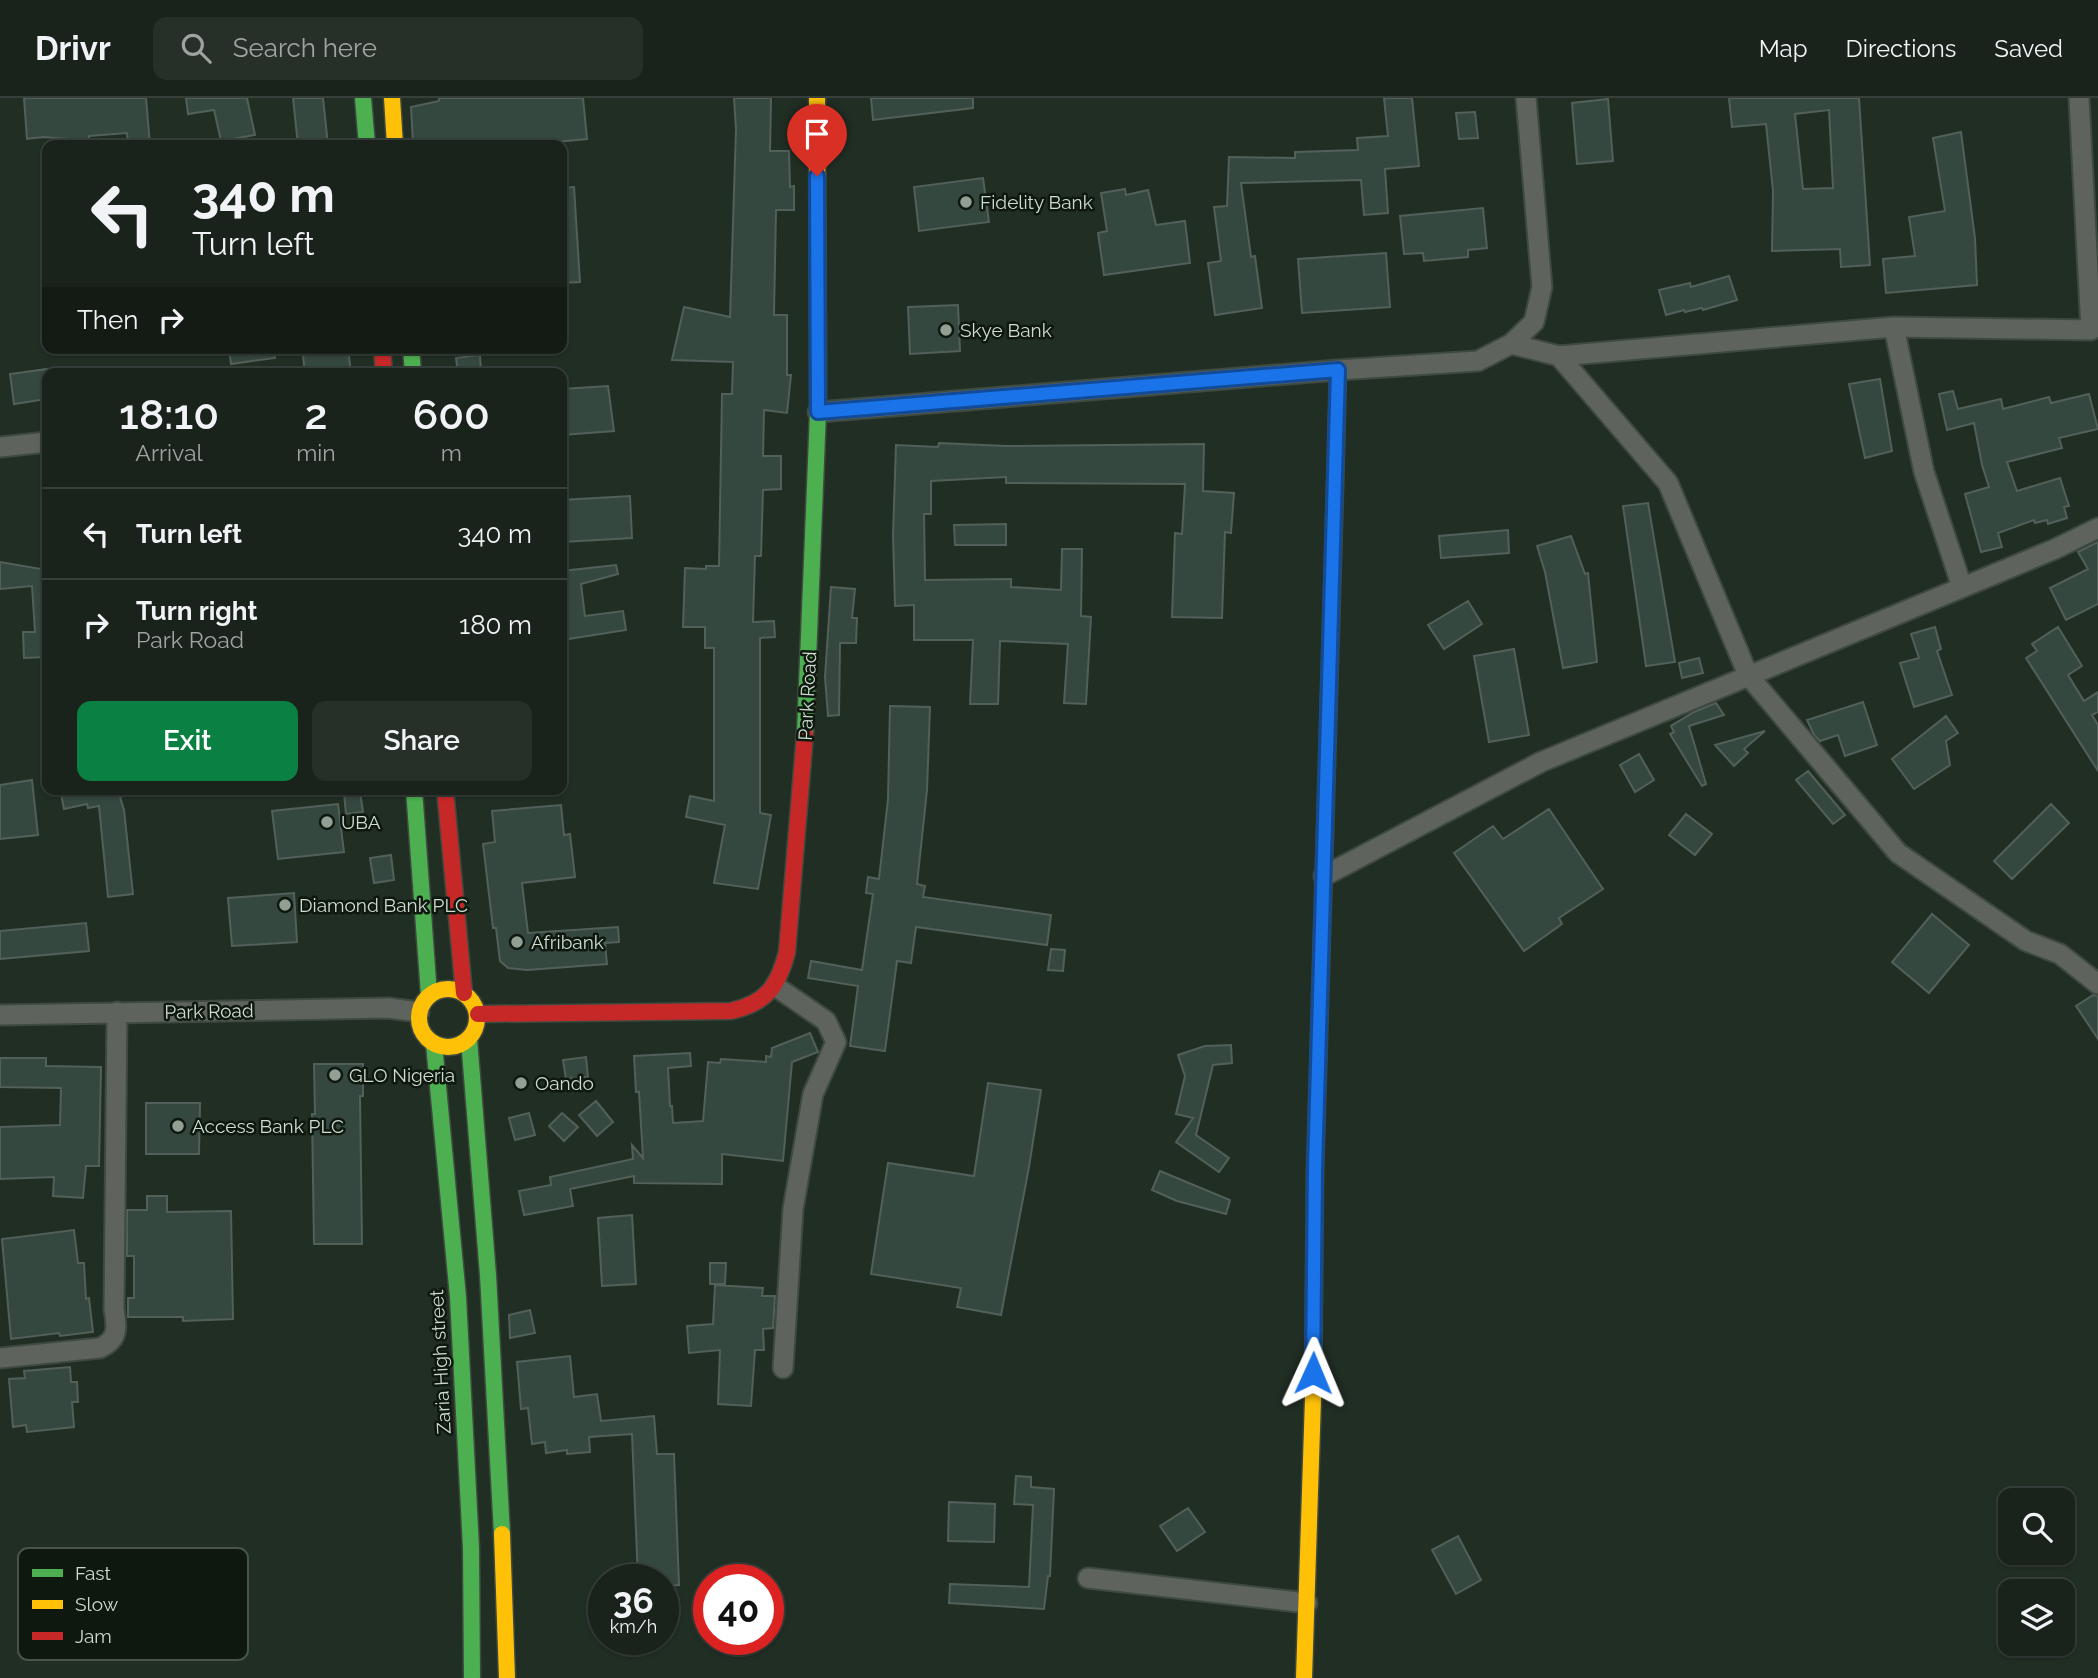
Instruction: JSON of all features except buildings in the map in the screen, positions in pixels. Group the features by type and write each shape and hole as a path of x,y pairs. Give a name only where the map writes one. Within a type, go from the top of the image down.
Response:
{"street":[{"path":"363,98 367,140"},
{"path":"391,98 395,140"},
{"name":"Park Road","path":"775,986 781,976 787,952 807,705 818,412 817,98"},
{"path":"818,412 1478,360 1511,344 1534,322 1542,287 1526,98"},
{"path":"1511,344 1559,356 1894,327 2091,330 2079,98"},
{"path":"1894,327 1924,472 1962,587"},
{"path":"1559,356 1668,483 1748,675 1898,853 2026,941 2060,954 2098,984"},
{"path":"1304,1678 1313,1398 1315,1170 1338,370"},
{"path":"0,447 42,443"},
{"path":"1324,876 1541,762 2055,549 2098,528"},
{"path":"414,795 429,995 419,1012 421,1031 434,1044 453,1047 469,1039 474,1032 478,1014 464,993 446,988 429,995"},
{"path":"446,795 464,993"},
{"path":"478,1014 731,1012 752,1006 765,998 775,986 826,1021 836,1042 813,1094 793,1209 783,1368"},
{"name":"Park Road","path":"0,1015 388,1008 419,1012"},
{"path":"0,1357 100,1348 114,1339 117,1329 114,1309 117,1012"},
{"path":"469,1039 489,1289 500,1480 507,1678"},
{"name":"Zaria High street","path":"434,1044 458,1297 471,1548 472,1678"},
{"path":"1088,1578 1307,1603"}],"traffic: fast":[{"path":"363,98 367,140"},
{"path":"411,354 413,368"},
{"path":"805,734 818,359"},
{"path":"414,795 429,995"},
{"path":"1315,1172 1325,831"},
{"path":"469,1039 488,1275 502,1534"},
{"path":"434,1044 458,1297 471,1548 472,1678"}],"traffic: slow":[{"path":"392,98 395,140"},
{"path":"817,98 818,359"},
{"path":"1335,487 1338,370"},
{"path":"442,989 454,989 464,993 473,1002 477,1018 477,1024 469,1039 454,1047 442,1047 432,1043 423,1034 419,1024 419,1012 423,1002 432,993 442,989"},
{"path":"1304,1678 1313,1398 1315,1172"},
{"path":"502,1534 507,1678"}],"traffic: jam":[{"path":"382,354 384,368"},
{"path":"1325,831 1335,487"},
{"path":"478,1014 731,1011 762,998 775,984 787,952 805,734"},
{"path":"446,795 464,993"}],"place":[{"name":"Fidelity Bank","path":"966,202"},
{"name":"Skye Bank","path":"946,330"},
{"name":"UBA","path":"327,822"},
{"name":"Diamond Bank PLC","path":"285,905"},
{"name":"Afribank","path":"517,942"},
{"name":"GLO Nigeria","path":"335,1075"},
{"name":"Oando","path":"521,1083"},
{"name":"Access Bank PLC","path":"178,1126"}],"route":[{"path":"817,176 818,412 1338,370 1315,1170 1313,1373"}]}
